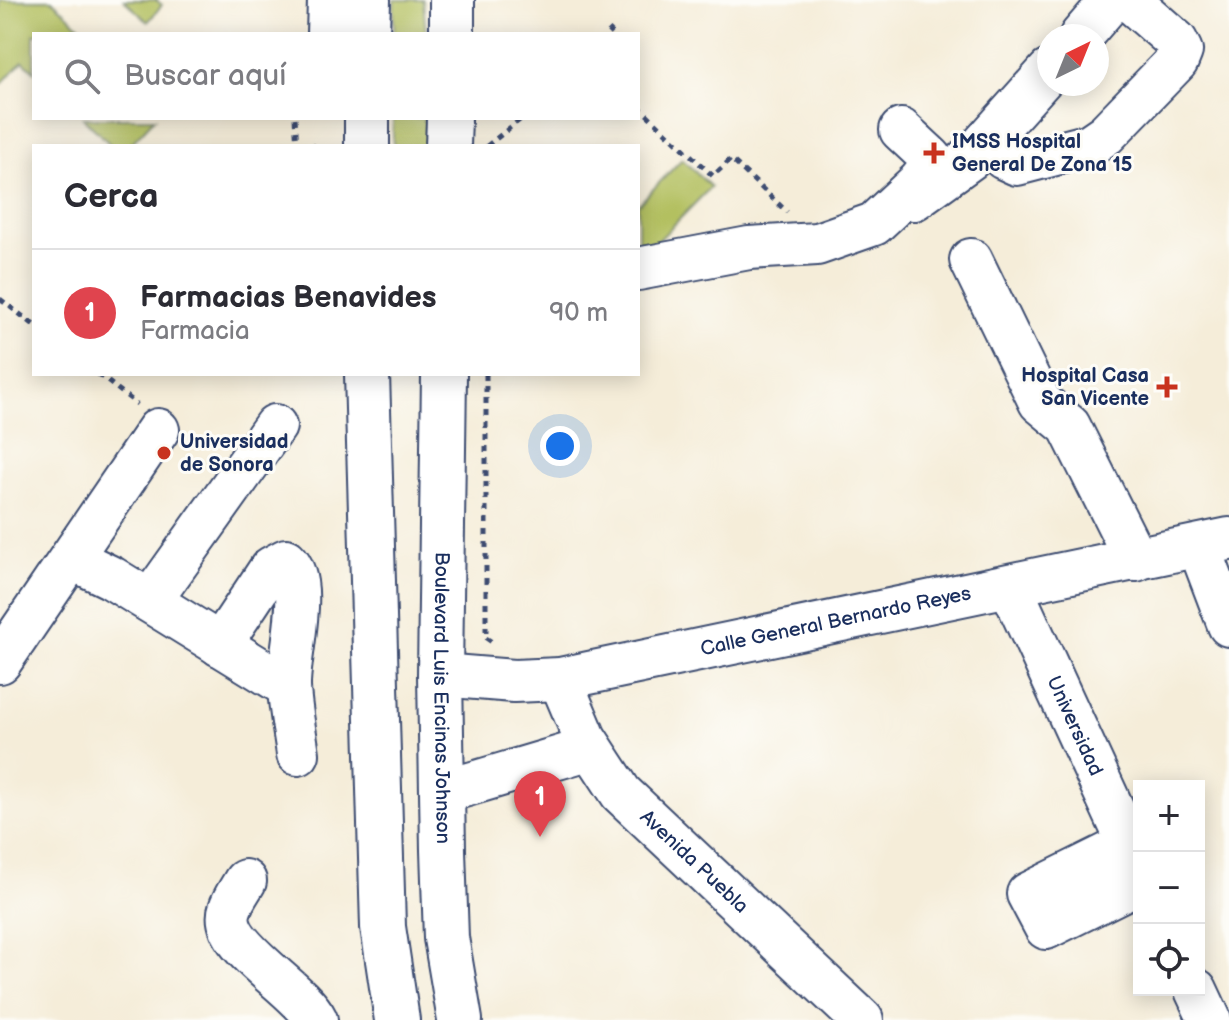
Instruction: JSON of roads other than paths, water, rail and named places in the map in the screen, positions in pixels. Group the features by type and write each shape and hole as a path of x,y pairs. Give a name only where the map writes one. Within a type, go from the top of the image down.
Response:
{"main road":[{"path":"367,32 368,0"},
{"path":"448,144 449,120"},
{"name":"Boulevard Luis Encinas Johnson","path":"444,376 440,675 446,938 461,1016"},
{"path":"368,385 400,481 407,654 414,664 440,675"},
{"path":"368,385 383,927 397,1020"}],"street":[{"path":"328,32 329,0"},
{"path":"1091,24 1112,0"},
{"path":"986,142 1004,158 1017,164 1090,145 1106,134 1177,61 1181,51 1176,41 1129,0"},
{"path":"640,269 749,248 817,244 874,224 956,171 1037,85"},
{"path":"874,224 907,196 931,167 931,158 901,130"},
{"path":"971,260 1040,402 1069,426 1136,560"},
{"path":"0,662 71,558 150,418"},
{"path":"150,601 275,426"},
{"path":"1214,543 1229,625"},
{"name":"Calle General Bernardo Reyes","path":"440,675 514,681 560,679 1011,588 1214,543"},
{"path":"71,558 150,601 289,687"},
{"path":"220,645 271,568 286,560 292,566 297,588 289,687 298,754"},
{"name":"Universidad","path":"1011,588 1133,857"},
{"name":"Avenida Puebla","path":"560,679 591,748 621,793 862,1020"},
{"path":"443,792 591,748"},
{"path":"245,881 229,910 228,926 247,951 304,1001 316,1020"},
{"path":"1199,996 1210,1020"}],"place":[{"name":"IMSS Hospital General De Zona 15","path":"934,153"},
{"name":"Hospital Casa San Vicente","path":"1167,387"},
{"name":"Universidad de Sonora","path":"164,453"},
{"name":"Farmacias Benavides","path":"540,837"}]}
